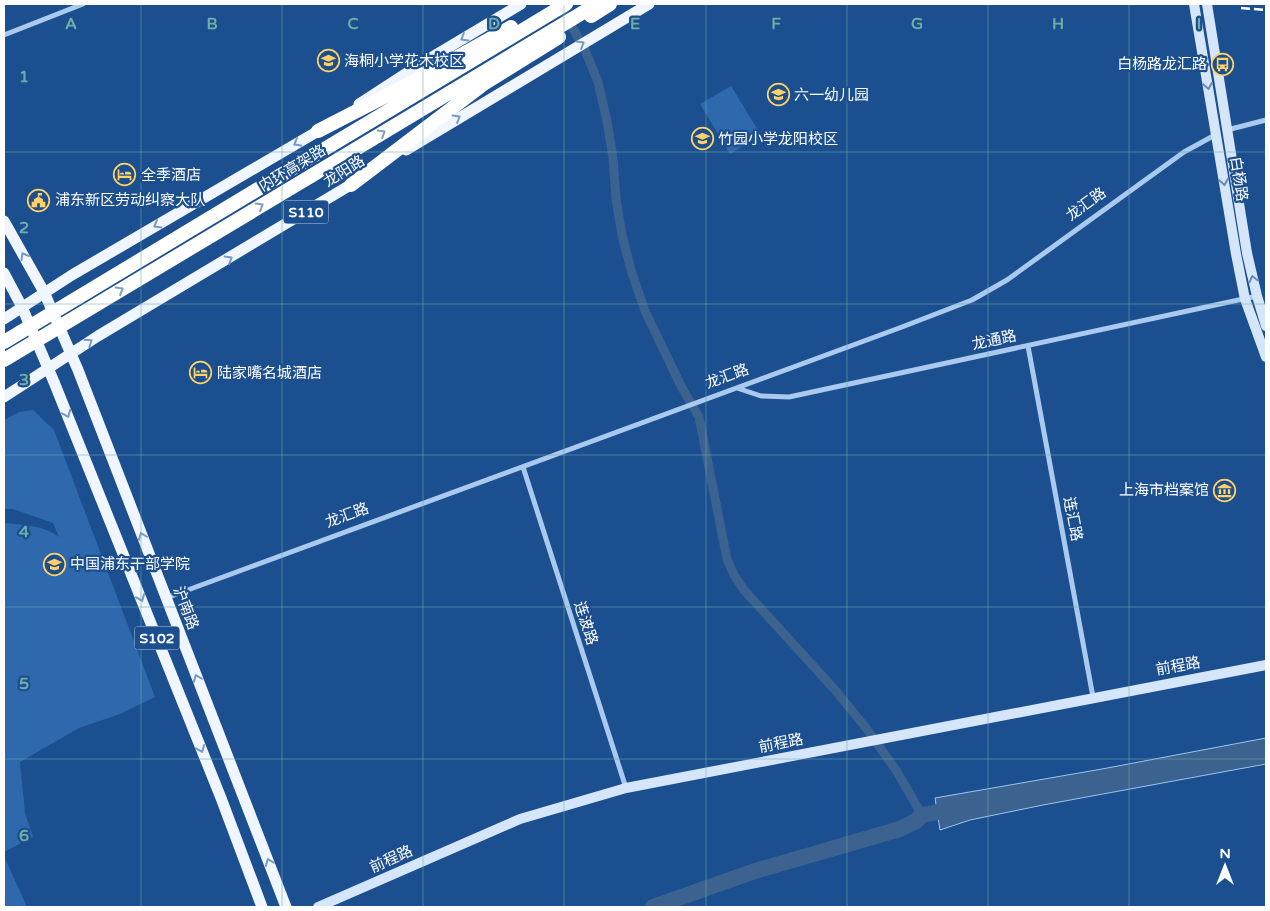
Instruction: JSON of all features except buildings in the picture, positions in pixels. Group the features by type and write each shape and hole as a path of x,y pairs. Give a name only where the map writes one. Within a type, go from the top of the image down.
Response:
{"highway":[{"path":"318,131 409,84 475,46 541,15 556,4"},
{"name":"内环高架路","path":"4,342 541,15 566,4"},
{"name":"内环高架路","path":"4,360 310,176 553,35 586,15 597,4"},
{"path":"586,15 610,4"},
{"path":"352,184 485,83 553,35"}],"main road":[{"path":"4,319 44,292 318,131 404,74 521,4"},
{"name":"龙阳路","path":"4,397 98,336 648,4"},
{"name":"S102","path":"4,221 44,292"},
{"name":"S102","path":"4,273 22,307 49,369 221,798 262,907"},
{"name":"沪南路","path":"44,292 101,429 286,907"}],"street":[{"path":"4,35 82,4"},
{"name":"白杨路","path":"1194,4 1245,299 1266,357"},
{"name":"白杨路","path":"1207,4 1247,252 1266,326"},
{"name":"龙汇路","path":"166,598 938,314 978,296 1018,273 1184,152 1227,130 1266,120"},
{"name":"龙通路","path":"736,388 761,396 789,397 1257,296"},
{"name":"连汇路","path":"1028,346 1093,697"},
{"name":"连波路","path":"523,467 626,788"},
{"name":"前程路","path":"318,907 520,819 626,788 899,734 1266,665"}],"shaded area":[{"path":"731,86 761,135 730,154 700,104"},
{"path":"33,410 54,430 155,697 120,714 79,728 20,762 25,813 33,837 4,852 4,523 40,528 59,537 53,523 13,509 4,509 4,420 19,412"},
{"path":"1266,738 1266,764 1043,805 970,820 940,830 935,798"},
{"path":"4,856 27,907 4,907"}],"waterway":[{"path":"559,4 585,50 598,82 613,158 616,199 622,235 631,270 645,311 682,388 699,417 727,559 734,575 744,590 836,691 866,728 896,770 922,815"},
{"path":"653,907 755,871 900,829 916,821 922,815 959,808"}],"railway":[{"path":"1241,8 1266,10"}],"place":[{"name":"海桐小学花木校区","path":"328,61"},
{"name":"白杨路龙汇路","path":"1223,64"},
{"name":"六一幼儿园","path":"778,95"},
{"name":"竹园小学龙阳校区","path":"702,139"},
{"name":"全季酒店","path":"125,175"},
{"name":"浦东新区劳动纠察大队","path":"39,200"},
{"name":"陆家嘴名城酒店","path":"201,373"},
{"name":"上海市档案馆","path":"1225,490"},
{"name":"中国浦东干部学院","path":"54,564"}]}
